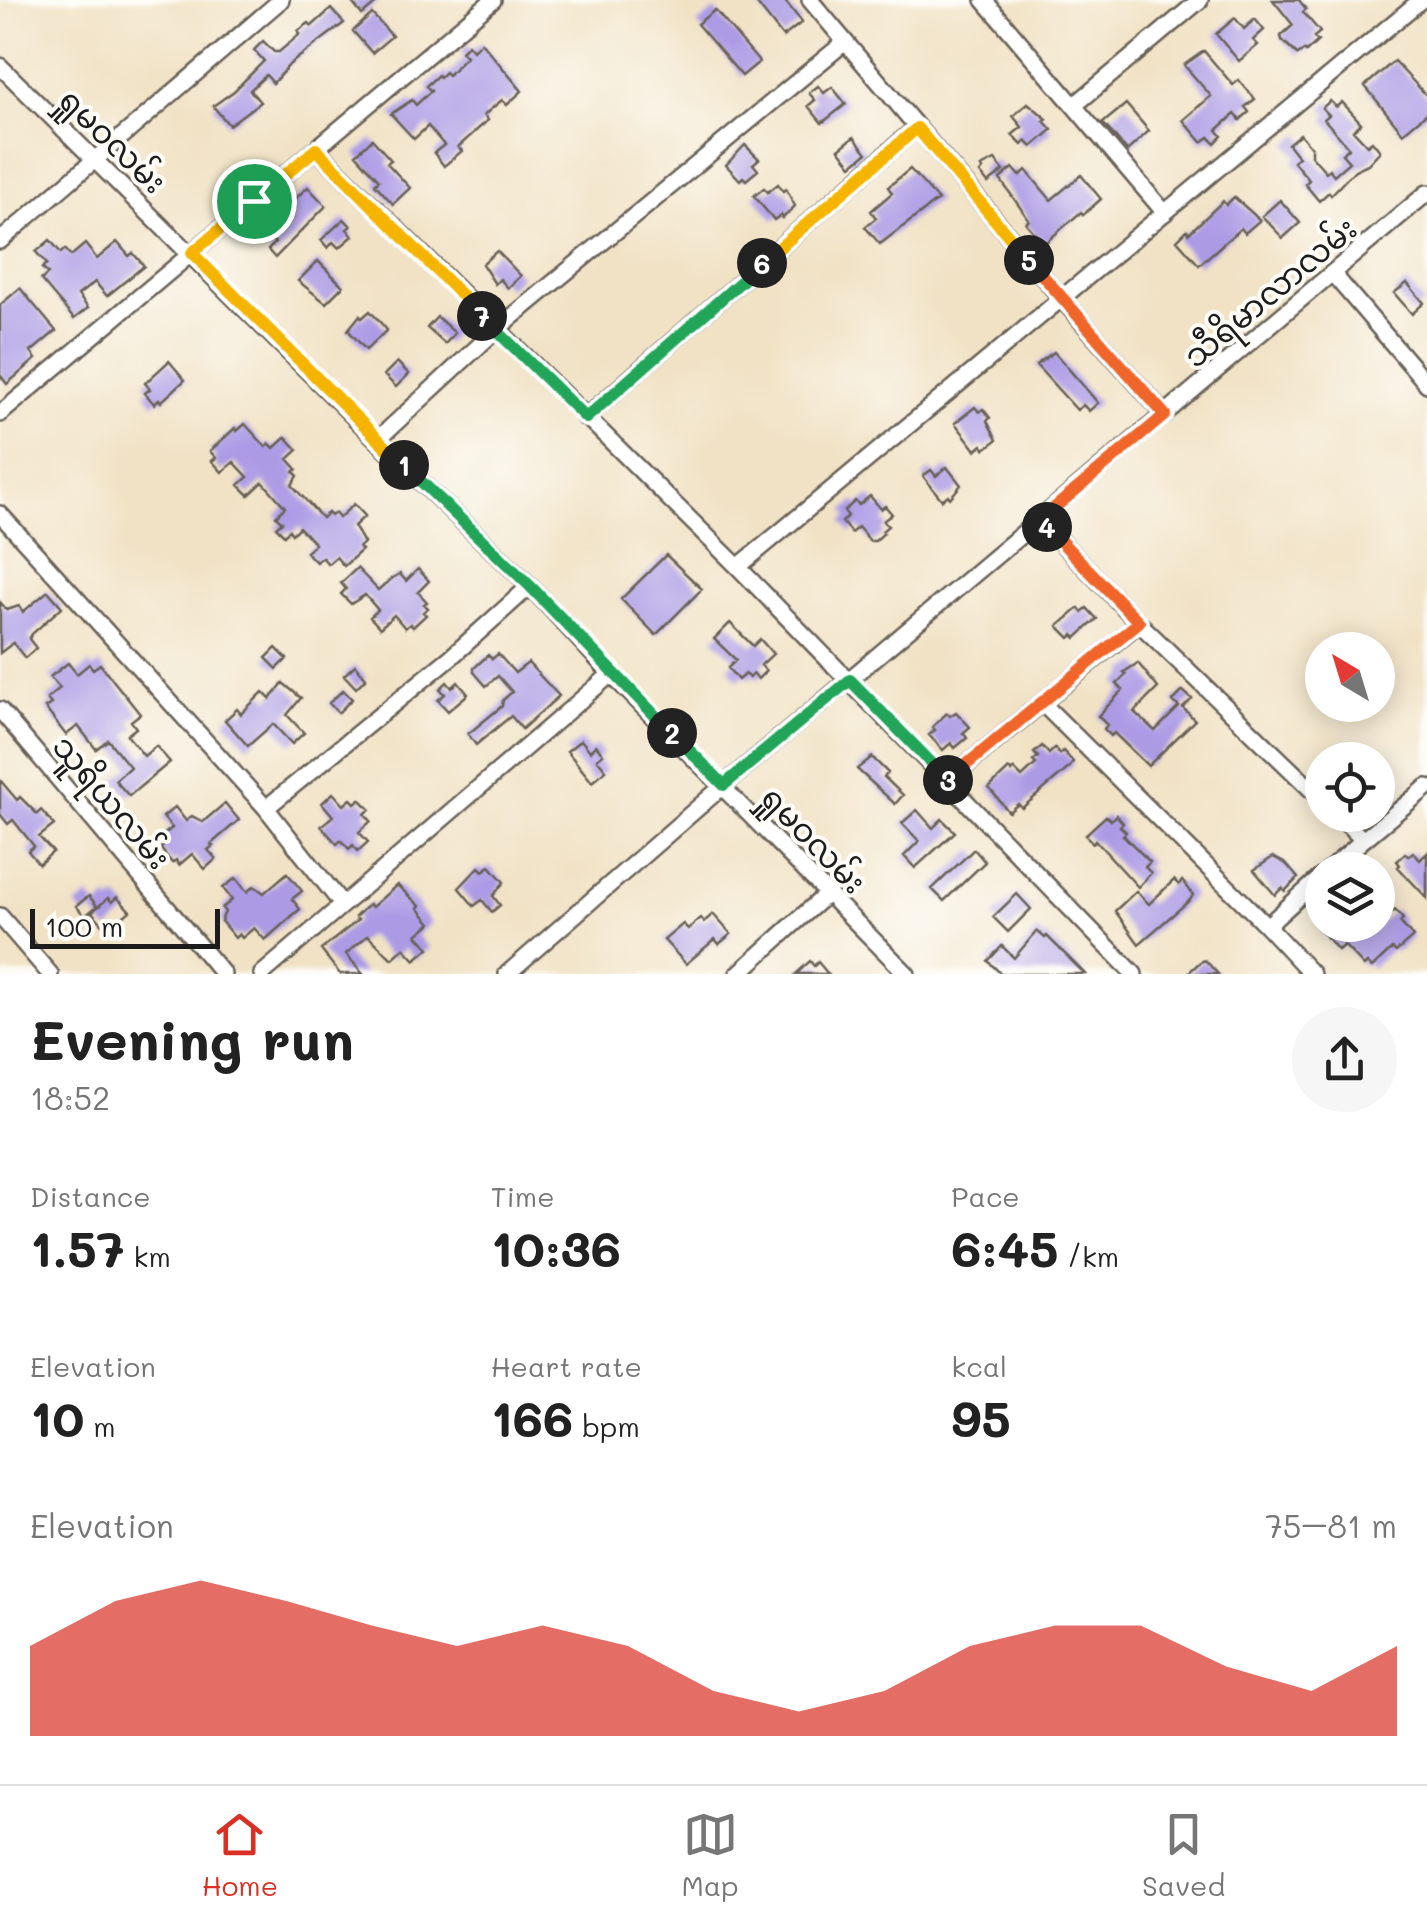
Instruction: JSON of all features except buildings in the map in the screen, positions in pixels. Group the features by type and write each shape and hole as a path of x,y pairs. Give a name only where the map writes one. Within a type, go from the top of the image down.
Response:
{"street":[{"path":"0,240 281,0"},
{"path":"0,414 493,0"},
{"path":"810,0 1165,415"},
{"path":"984,0 1076,104 1165,214"},
{"path":"1076,104 1200,0"},
{"path":"738,567 1421,0"},
{"path":"378,440 496,330 845,42"},
{"name":"ရှုမဝလမ်း","path":"0,66 530,586 611,674 907,974"},
{"path":"586,418 917,128"},
{"path":"316,149 738,567 1134,974"},
{"name":"သီရိမာလာလမ်း","path":"507,974 724,785 1427,192"},
{"path":"1332,274 1427,384"},
{"path":"0,514 266,808 341,903"},
{"path":"1040,520 1305,783"},
{"path":"266,808 530,586"},
{"path":"947,781 1139,622"},
{"path":"262,974 611,674"},
{"path":"1042,703 1312,974"},
{"name":"သူရိယလမ်း","path":"3,719 224,974"},
{"path":"1349,852 1427,787"},
{"path":"1355,832 1363,840"},
{"path":"1266,926 1305,891"},
{"path":"738,974 828,892"},
{"path":"0,916 50,974"}],"route":[{"path":"917,128 1165,415 1040,520 1139,622 947,781 850,680 724,785 611,674 530,586 192,253 254,201 316,149 586,418 917,128"}]}
